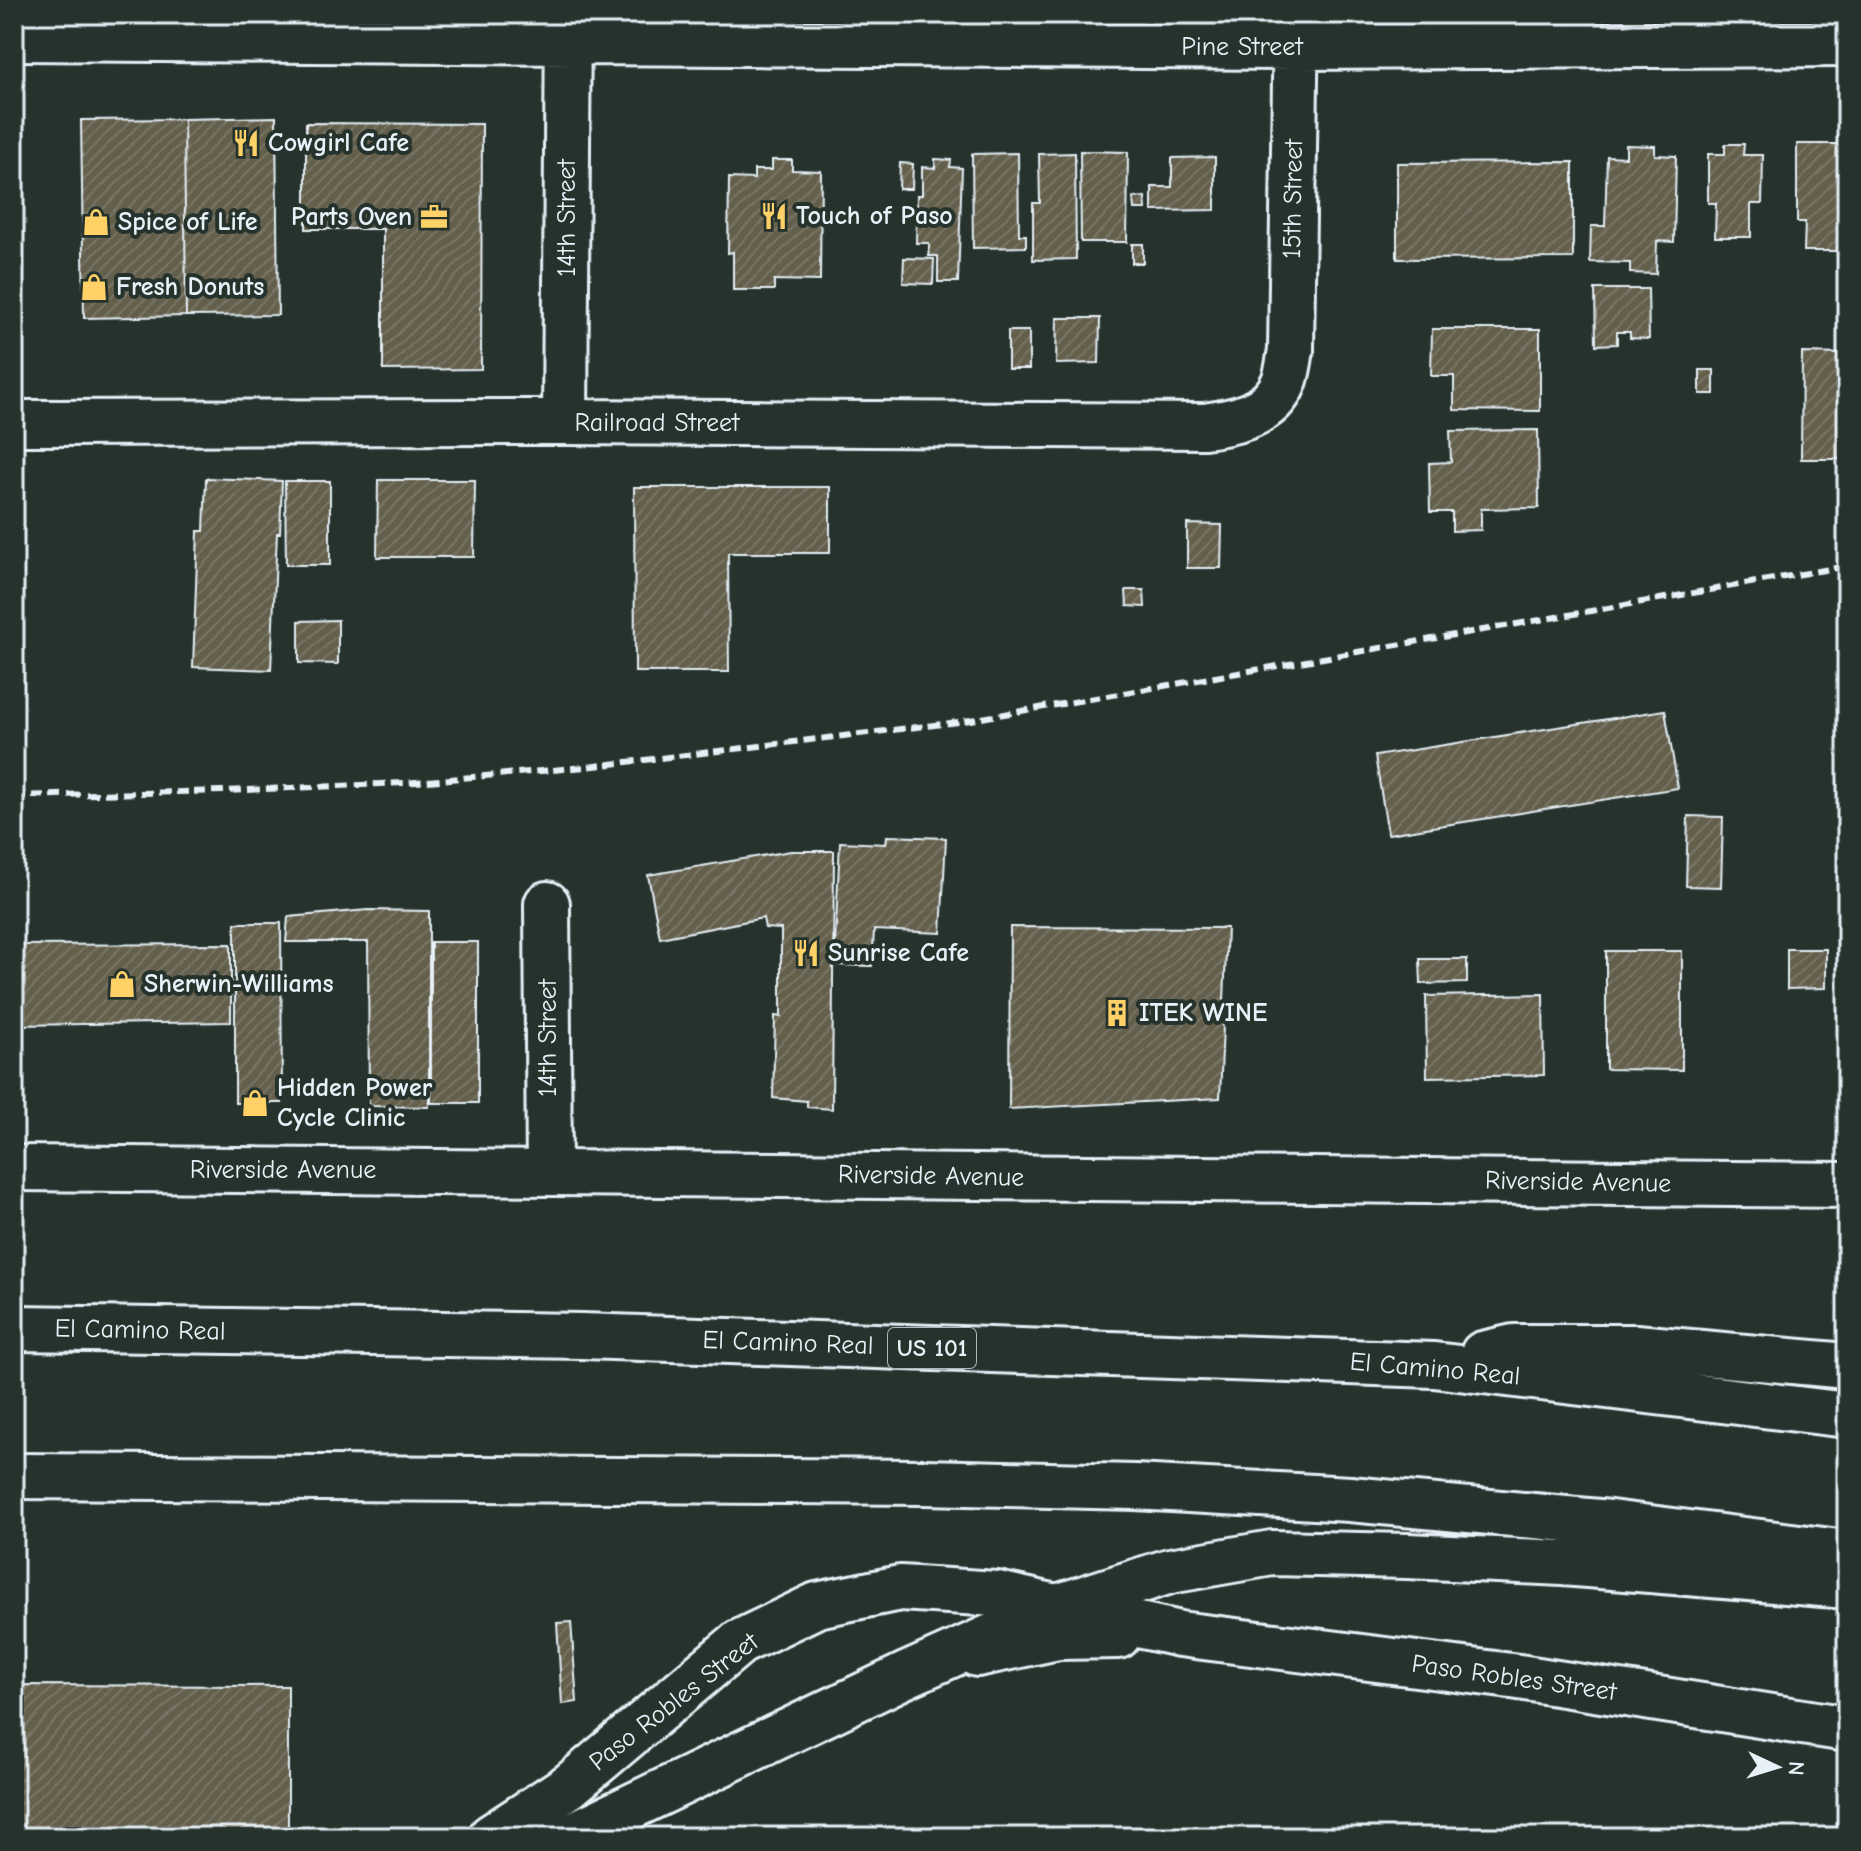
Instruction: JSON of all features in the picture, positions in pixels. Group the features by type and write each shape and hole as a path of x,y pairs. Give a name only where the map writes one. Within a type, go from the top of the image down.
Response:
{"main road":[{"name":"Pine Street","path":"14,38 568,28 1295,30 1847,44"},
{"name":"14th Street","path":"565,422 568,28"},
{"name":"15th Street","path":"1284,383 1291,350 1295,30"},
{"name":"Railroad Street","path":"14,423 1204,426 1240,422 1267,405 1284,383"},
{"name":"14th Street","path":"547,904 549,1172"},
{"name":"Riverside Avenue","path":"14,1168 1847,1185"},
{"name":"El Camino Real","path":"14,1328 582,1336 1434,1365 1847,1415"},
{"path":"1434,1365 1514,1347 1636,1347 1847,1366"},
{"path":"14,1476 924,1482 1135,1487 1350,1499 1610,1523 1847,1553"},
{"path":"1060,1606 1170,1571 1272,1553 1563,1563 1847,1586"},
{"name":"Paso Robles Street","path":"491,1837 569,1786 740,1642 817,1605 900,1588 997,1594 1180,1634 1519,1677 1847,1729"},
{"name":"Paso Robles Street","path":"568,1837 906,1675 1060,1606"},
{"name":"Paso Robles Street","path":"906,1675 996,1648 1058,1637 1180,1634"}],"building":[{"path":"276,117 278,315 186,316 184,119"},
{"path":"184,119 186,316 84,318 81,120"},
{"path":"306,123 482,124 481,369 383,370 383,229 306,229"},
{"path":"1725,144 1744,144 1743,155 1763,155 1762,204 1751,204 1751,237 1715,237 1716,203 1708,203 1708,154 1725,154"},
{"path":"1797,144 1847,144 1847,251 1804,251 1805,222 1797,222"},
{"path":"1626,145 1655,146 1655,155 1676,156 1674,242 1657,241 1656,274 1630,273 1630,263 1590,262 1591,226 1605,226 1607,156 1626,157"},
{"path":"1080,151 1128,152 1127,242 1081,242"},
{"path":"1018,153 1019,235 1026,235 1026,247 973,248 972,154"},
{"path":"1075,153 1076,259 1033,260 1033,203 1040,203 1039,154"},
{"path":"1215,157 1215,210 1152,211 1152,187 1172,187 1172,158"},
{"path":"935,159 951,160 950,167 962,168 958,282 938,282 938,256 929,256 929,243 916,243 917,195 922,195 922,167 935,168"},
{"name":"Touch of Paso","path":"772,160 792,160 792,170 821,171 820,281 774,280 774,290 733,290 733,252 728,253 729,178 754,179 754,170 772,170"},
{"path":"1573,162 1573,258 1397,259 1397,163"},
{"path":"900,163 913,164 912,189 899,189"},
{"path":"1145,197 1146,209 1134,209 1133,198"},
{"path":"1132,244 1143,244 1143,263 1132,263"},
{"path":"904,258 934,259 933,284 903,283"},
{"path":"1595,289 1648,289 1649,339 1630,338 1630,332 1617,332 1617,344 1596,345"},
{"path":"1057,318 1100,318 1099,363 1056,364"},
{"path":"1432,329 1540,329 1540,411 1454,410 1454,376 1431,376"},
{"path":"1008,331 1029,331 1029,369 1008,369"},
{"path":"1802,353 1847,354 1847,459 1801,459"},
{"path":"1700,370 1714,370 1714,394 1700,394"},
{"path":"1538,430 1539,508 1481,509 1481,530 1452,531 1452,512 1430,512 1429,463 1451,462 1450,431"},
{"path":"206,478 282,481 271,670 193,667 198,531 204,531"},
{"path":"378,480 475,480 474,557 377,557"},
{"path":"285,481 330,481 330,565 286,565"},
{"path":"634,487 830,487 830,553 728,553 729,672 635,672"},
{"path":"1187,524 1222,525 1221,568 1187,568"},
{"path":"1126,590 1144,590 1145,607 1127,606"},
{"path":"338,620 338,664 299,663 299,621"},
{"path":"1665,710 1678,788 1388,834 1375,756"},
{"path":"1688,816 1723,817 1721,887 1686,886"},
{"path":"887,836 946,838 941,933 874,930 872,966 834,965 840,842 886,844"},
{"path":"1845,836 1847,1100 1843,1100"},
{"path":"791,851 834,851 832,1109 807,1107 807,1101 773,1098 775,1016 781,1017 781,929 765,928 763,918 660,938 648,875"},
{"path":"368,910 429,911 429,1107 369,1106 368,942 286,942 288,917"},
{"path":"235,923 281,923 282,1103 235,1103"},
{"name":"ITEK WINE","path":"1010,927 1227,928 1220,1098 1009,1109"},
{"path":"431,942 478,942 478,1103 431,1103"},
{"name":"Sherwin-Williams","path":"231,944 231,1022 14,1025 14,945"},
{"path":"1787,949 1826,949 1826,988 1787,989"},
{"path":"1606,951 1682,951 1682,1070 1606,1069"},
{"path":"1420,959 1467,959 1467,983 1421,984"},
{"path":"1543,994 1544,1075 1427,1077 1426,996"},
{"path":"571,1622 577,1702 562,1704 557,1623"},
{"path":"14,1685 288,1686 288,1837 14,1837"}],"railway":[{"path":"14,796 405,783 586,767 959,722 1847,566"}],"place":[{"name":"Cowgirl Cafe","path":"246,143"},
{"name":"Touch of Paso","path":"774,216"},
{"name":"Parts Oven","path":"434,217"},
{"name":"Spice of Life","path":"96,222"},
{"name":"Fresh Donuts","path":"94,287"},
{"name":"Sunrise Cafe","path":"806,953"},
{"name":"Sherwin-Williams","path":"122,984"},
{"name":"ITEK WINE","path":"1117,1013"},
{"name":"Hidden Power Cycle Clinic","path":"255,1103"}]}
